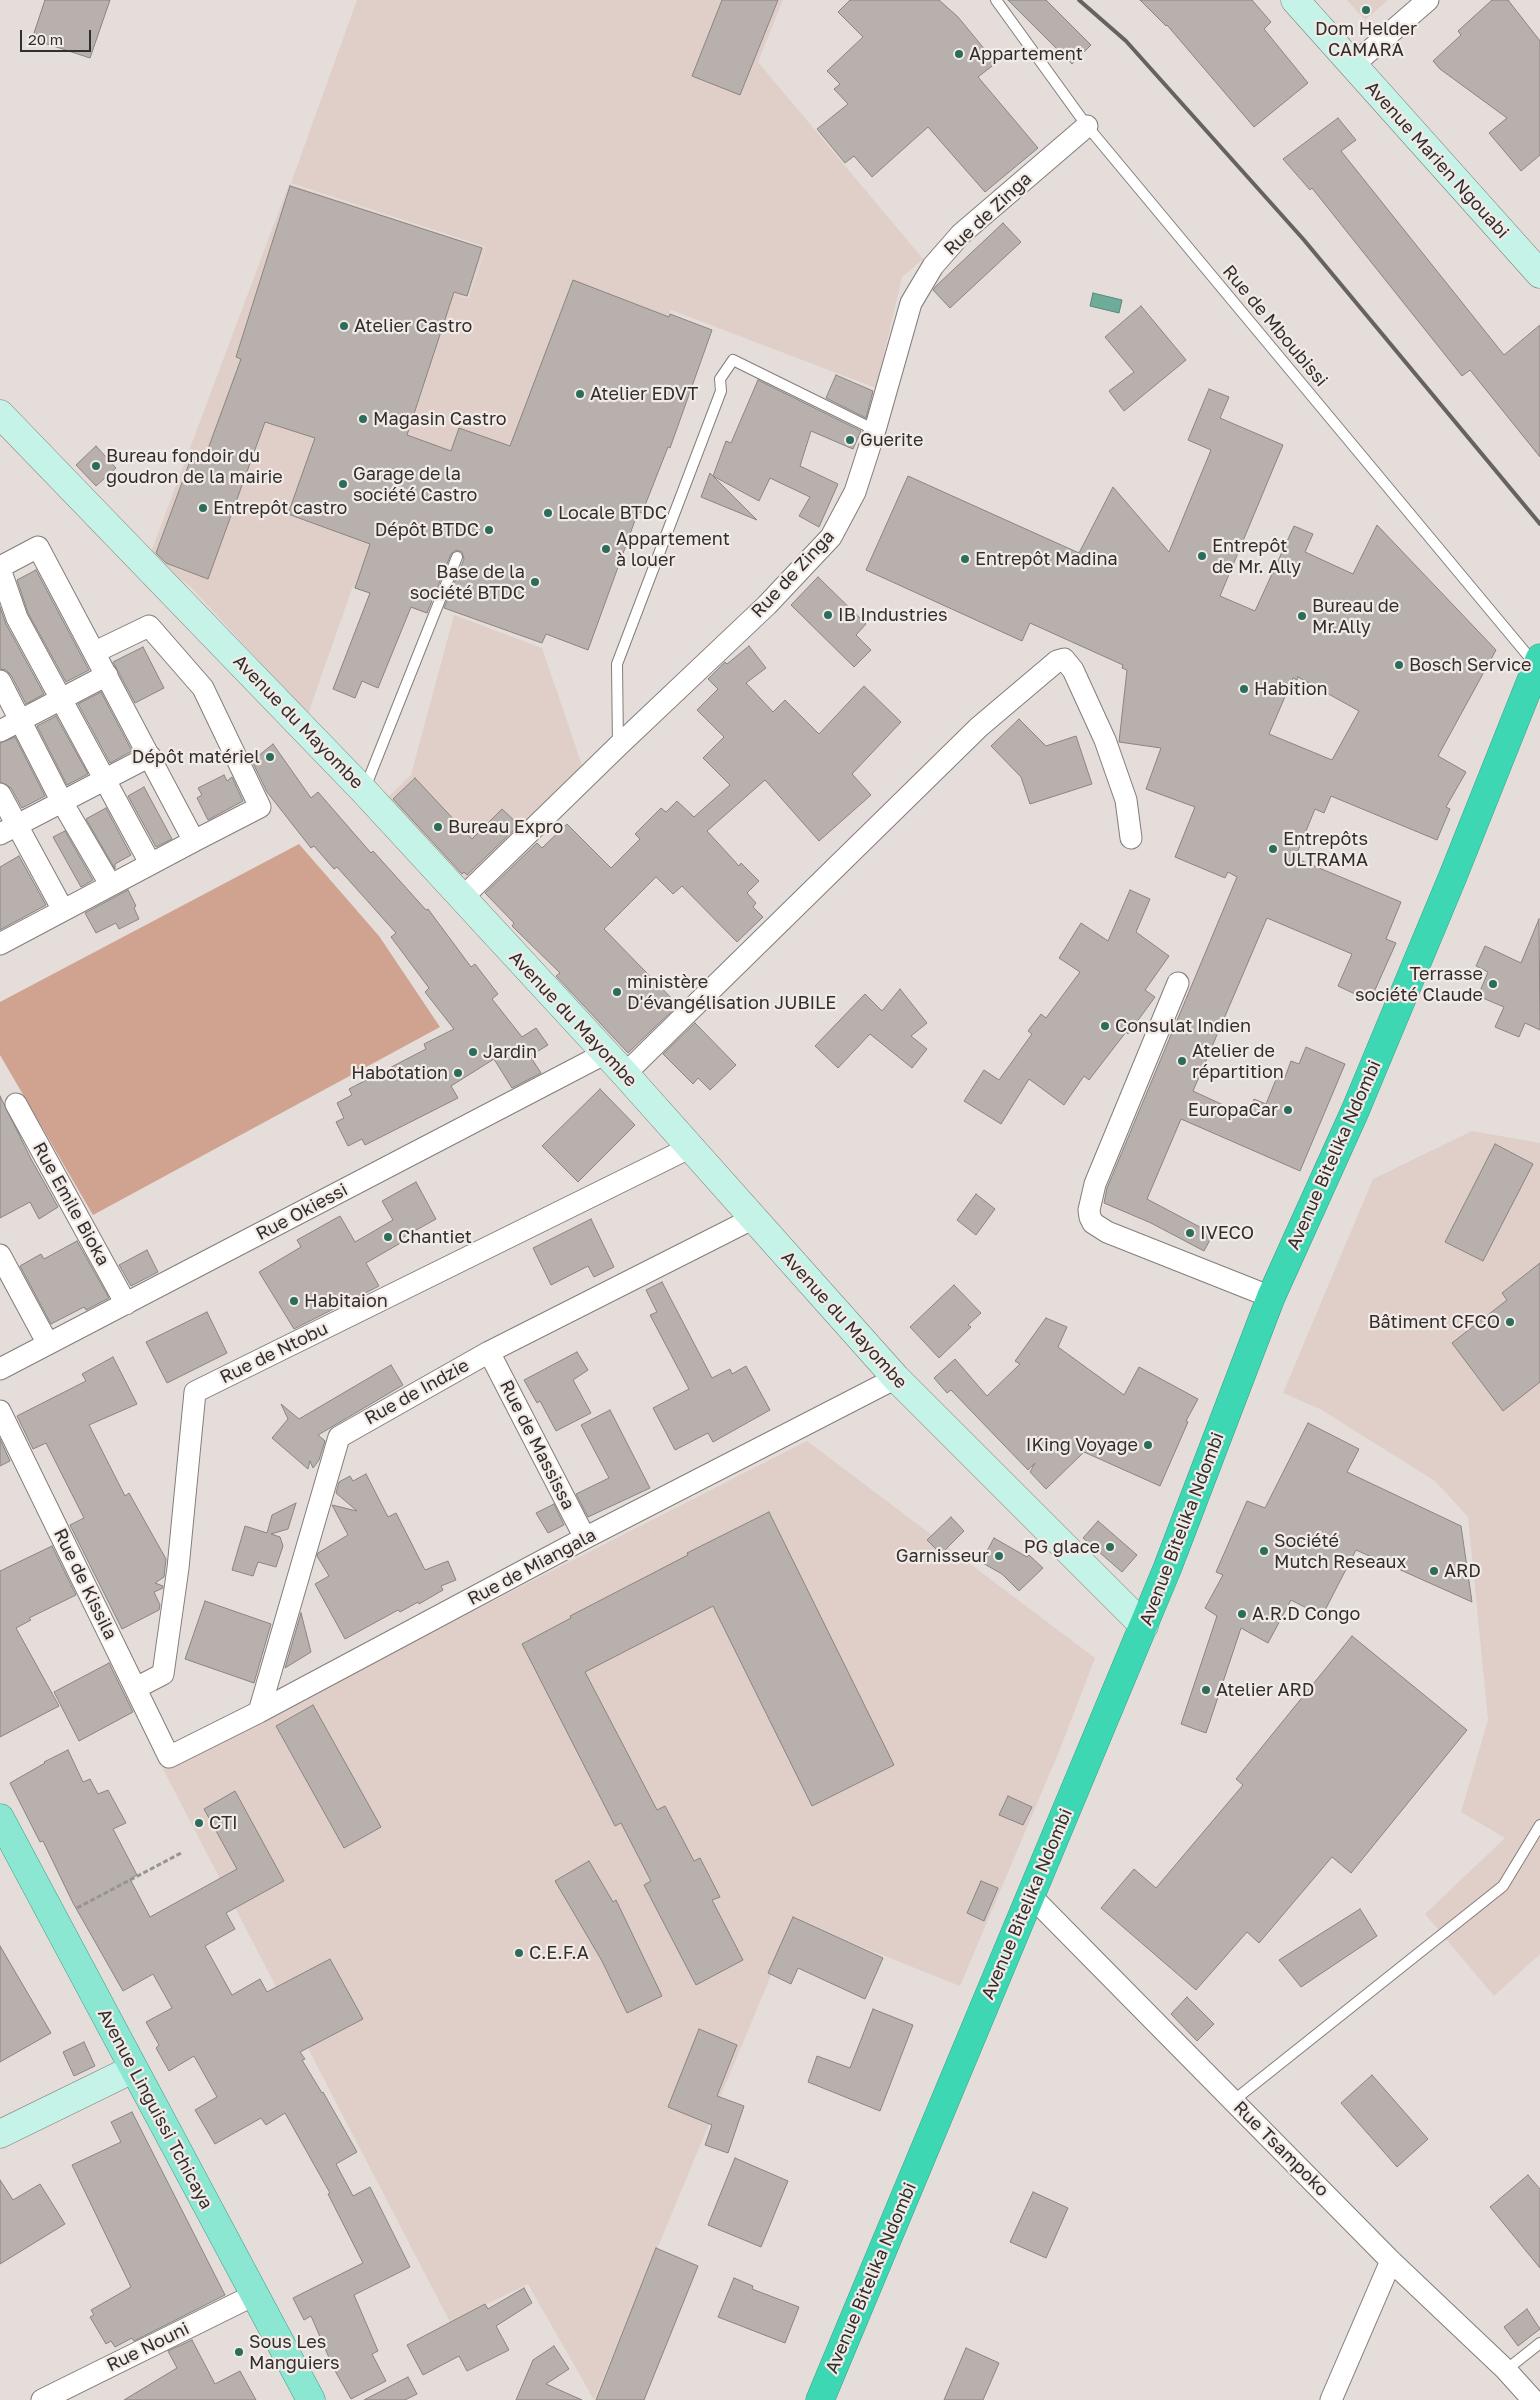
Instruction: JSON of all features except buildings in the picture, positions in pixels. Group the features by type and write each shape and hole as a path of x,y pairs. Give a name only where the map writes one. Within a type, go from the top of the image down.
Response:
{"highway":[{"name":"Avenue Bitelika Ndombi","path":"820,2400 1144,1626 1272,1297 1457,867 1538,662"}],"main road":[{"name":"Avenue Linguissi Tchicaya","path":"0,1818 311,2400"}],"street":[{"name":"Avenue Marien Ngouabi","path":"1295,0 1352,66 1540,274"},
{"path":"1352,66 1428,0"},
{"name":"Rue de Zinga","path":"462,898 766,605 831,537 855,492 875,430 911,303 933,266 961,234 1087,126"},
{"name":"Avenue du Mayombe","path":"0,414 364,791 604,1054 625,1074 752,1219 896,1378 1144,1626"},
{"path":"150,863 18,618 0,568 38,548 194,841"},
{"path":"0,944 110,884 260,807 203,688 149,626 95,652"},
{"path":"625,1074 979,727 1057,661 1064,660 1073,670 1105,740 1126,800 1131,838"},
{"path":"0,731 107,675"},
{"path":"0,681 62,802 110,884"},
{"path":"9,830 150,756"},
{"path":"0,794 9,830 63,910"},
{"path":"1178,983 1095,1184 1089,1210 1090,1217 1093,1223 1107,1232 1272,1297"},
{"name":"Rue Okiessi","path":"0,1369 604,1054"},
{"name":"Rue Emile Bioka","path":"16,1104 126,1304"},
{"name":"Rue de Ntobu","path":"136,1688 163,1674 178,1568 195,1392 689,1148"},
{"name":"Rue de Indzie","path":"259,1712 339,1437 489,1352 752,1219"},
{"path":"0,1255 48,1344"},
{"name":"Rue de Massissa","path":"489,1352 585,1538"},
{"name":"Rue de Miangala","path":"169,1757 259,1712 585,1538 896,1378"},
{"name":"Rue de Kissila","path":"0,1411 169,1757"},
{"name":"Rue Tsampoko","path":"1030,1895 1391,2261 1506,2370 1533,2400"},
{"path":"0,2134 133,2069"},
{"path":"1332,2400 1391,2261"},
{"name":"Rue Nouni","path":"42,2400 254,2295"}],"lane":[{"name":"Rue de Mboubissi","path":"996,0 1087,126 1538,662"},
{"path":"618,746 617,664 721,391 720,379 733,360 875,430"},
{"path":"364,791 457,557"},
{"path":"1233,2101 1503,1886 1540,1825"},
{"path":"1506,2370 1540,2343"}],"path":[{"path":"54,1920 183,1852"}],"shaded area":[{"path":"357,0 783,0 758,62 923,259 902,277 876,388 671,310 589,510 478,468 427,614 353,588 354,583 308,714 190,586 153,561 151,552 289,184 485,248 468,297 456,295 467,298 469,297 486,247 291,183"},
{"name":"Dom Helder CAMARA","path":"1347,0 1388,0 1365,20"},
{"path":"1093,293 1122,300 1119,313 1090,306"},
{"path":"454,615 542,648 582,765 466,884 385,800 411,775"},
{"path":"299,844 379,936 440,1027 93,1215 0,1055 0,1002"},
{"path":"1472,1131 1540,1143 1540,1954 1494,1996 1425,1914 1505,1838 1461,1812 1488,1720 1468,1517 1435,1481 1320,1409 1283,1393 1373,1179"},
{"name":"C.E.F.A","path":"807,1441 1095,1658 1060,1749 960,1986 794,1920 594,2400 528,2284 450,2322 163,1769"}],"railway":[{"path":"1079,0 1126,41 1304,240 1540,524"}],"place":[{"name":"Dom Helder CAMARA","path":"1366,10"},
{"name":"Appartement","path":"959,54"},
{"name":"Atelier Castro","path":"344,326"},
{"name":"Atelier EDVT","path":"580,394"},
{"name":"Magasin Castro","path":"363,419"},
{"name":"Guerite","path":"850,440"},
{"name":"Bureau fondoir du goudron de la mairie","path":"96,466"},
{"name":"Garage de la société Castro","path":"343,484"},
{"name":"Entrepôt castro","path":"203,508"},
{"name":"Locale BTDC","path":"548,513"},
{"name":"Dépôt BTDC","path":"489,530"},
{"name":"Appartement à louer","path":"606,549"},
{"name":"Entrepôt de Mr. Ally","path":"1202,556"},
{"name":"Entrepôt Madina","path":"965,559"},
{"name":"Base de la société BTDC","path":"535,582"},
{"name":"IB Industries","path":"828,615"},
{"name":"Bureau de Mr.Ally","path":"1302,616"},
{"name":"Bosch Service","path":"1399,665"},
{"name":"Habition","path":"1244,689"},
{"name":"Dépôt matériel","path":"270,757"},
{"name":"Bureau Expro","path":"438,827"},
{"name":"Entrepôts ULTRAMA","path":"1273,849"},
{"name":"Terrasse société Claude","path":"1493,984"},
{"name":"ministère D'évangélisation JUBILE","path":"617,992"},
{"name":"Consulat Indien","path":"1105,1026"},
{"name":"Jardin","path":"473,1052"},
{"name":"Atelier de répartition","path":"1182,1061"},
{"name":"Habotation","path":"458,1073"},
{"name":"EuropaCar","path":"1288,1110"},
{"name":"IVECO","path":"1190,1233"},
{"name":"Chantiet","path":"388,1237"},
{"name":"Habitaion","path":"294,1301"},
{"name":"Bâtiment CFCO","path":"1510,1322"},
{"name":"IKing Voyage","path":"1148,1445"},
{"name":"PG glace","path":"1110,1547"},
{"name":"Société Mutch Reseaux","path":"1264,1551"},
{"name":"Garnisseur","path":"999,1556"},
{"name":"ARD","path":"1434,1571"},
{"name":"A.R.D Congo","path":"1242,1614"},
{"name":"Atelier ARD","path":"1206,1690"},
{"name":"CTI","path":"199,1823"},
{"name":"C.E.F.A","path":"519,1953"},
{"name":"Sous Les Manguiers","path":"239,2352"}]}
